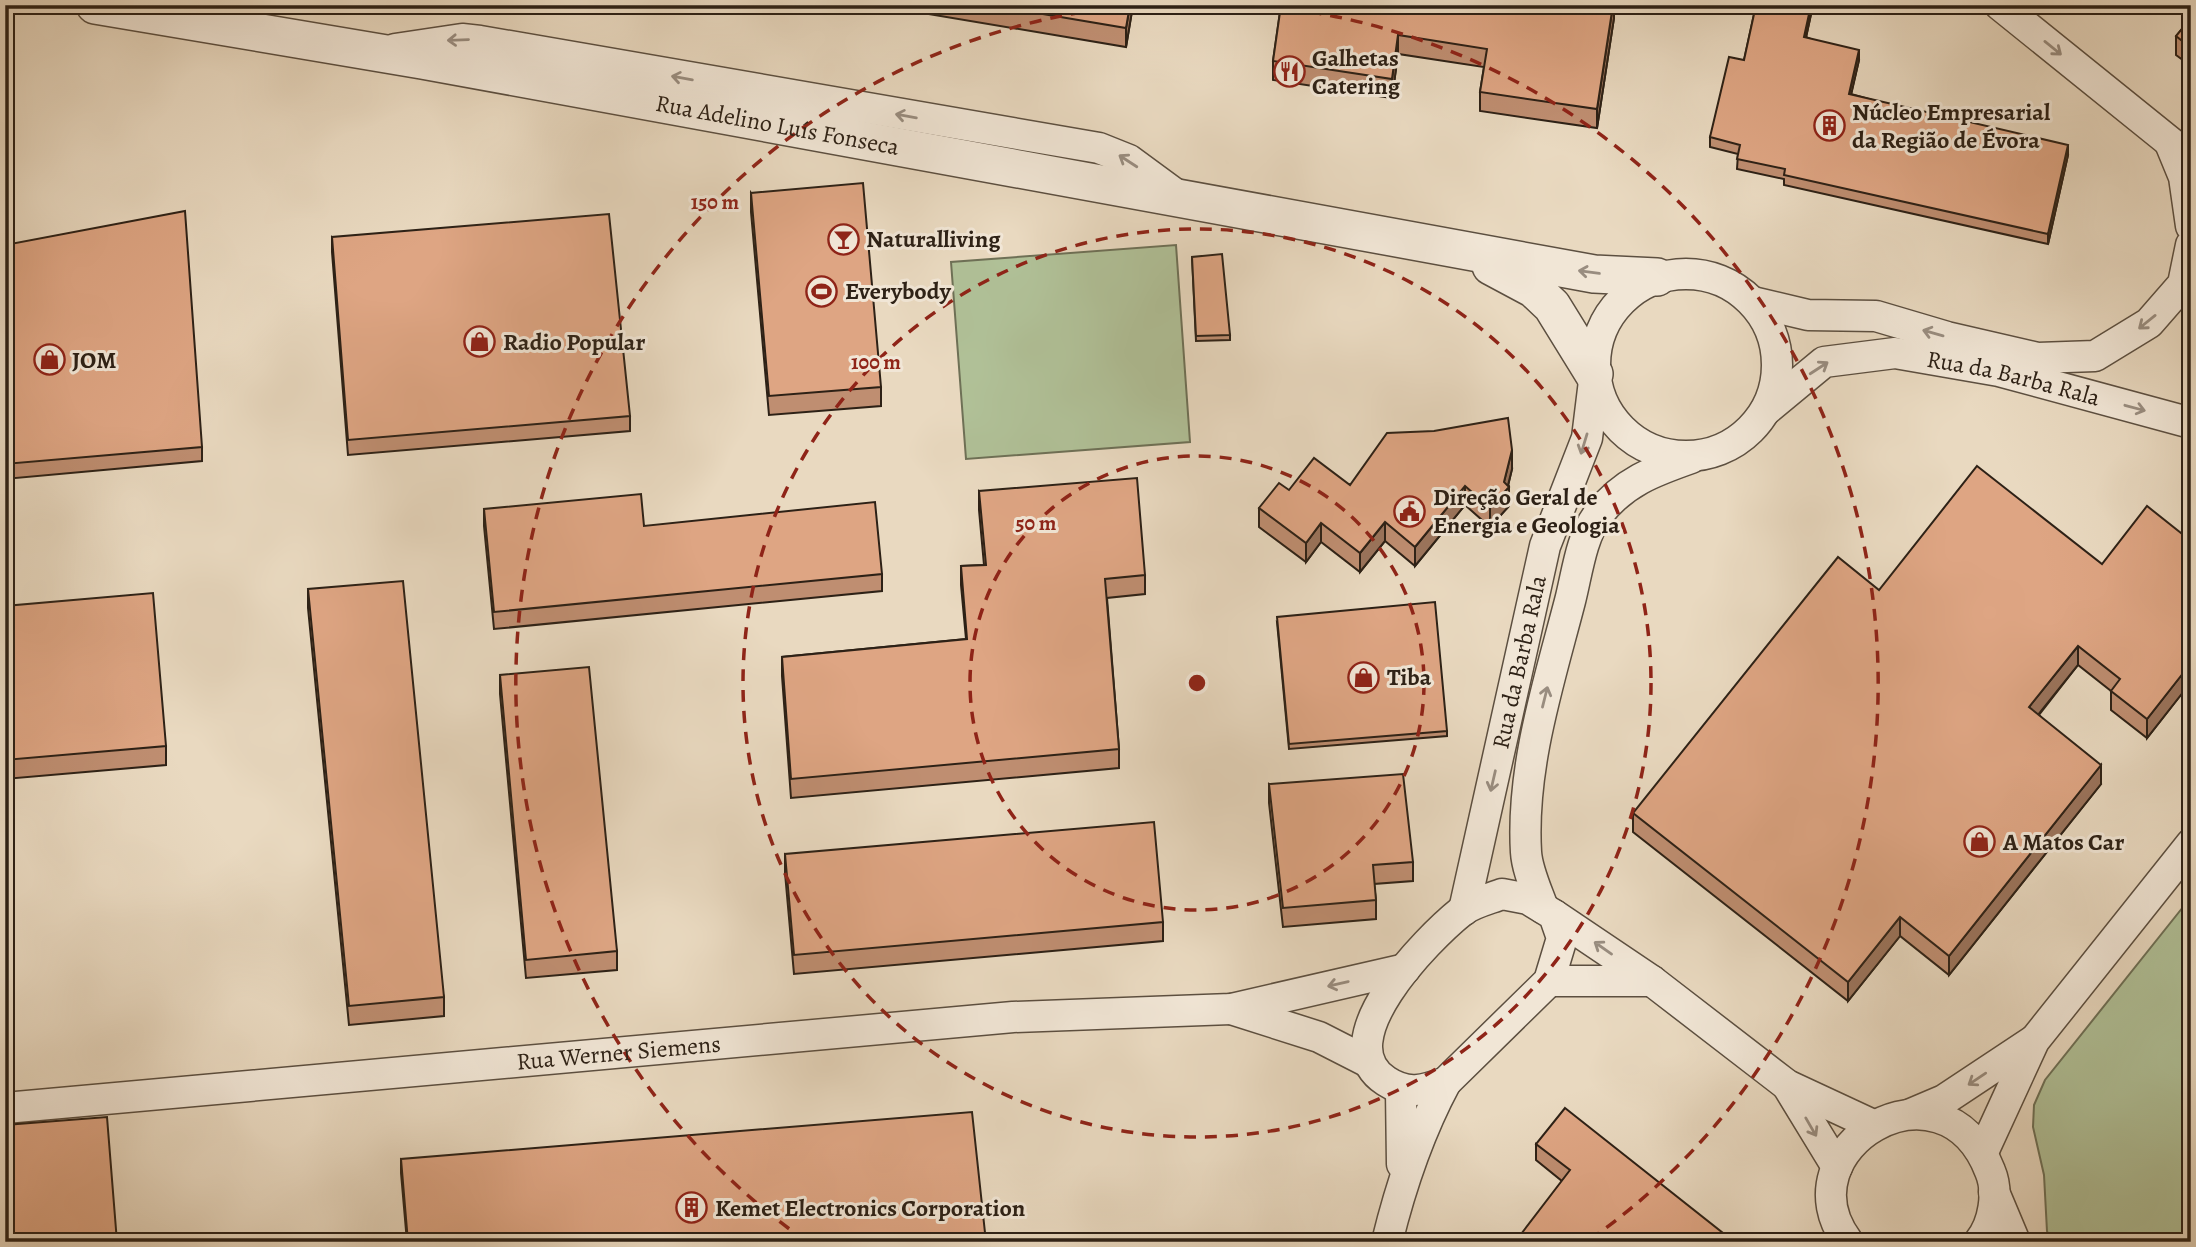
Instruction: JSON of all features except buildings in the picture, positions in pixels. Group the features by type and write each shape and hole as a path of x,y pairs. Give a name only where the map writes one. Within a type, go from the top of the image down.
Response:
{"street":[{"name":"Rua Adelino Luís Fonseca","path":"95,5 359,49 1594,274 1657,277"},
{"path":"2000,5 2180,150 2191,226"},
{"path":"1753,302 1772,333 1777,351 1776,383 1766,410 1745,435 1728,446 1698,456 1666,454 1634,440 1611,418 1597,391 1594,376 1597,343 1606,319 1626,294 1657,277 1689,273 1720,279 1753,302 1808,315 1876,316 1947,337 2038,358 2095,356 2149,323 2183,285 2191,244"},
{"name":"Rua Adelino Luís Fonseca","path":"1459,249 1534,289 1552,306 1594,376"},
{"name":"Rua da Barba Rala","path":"1766,410 1824,362 1895,353 2000,371 2191,423"},
{"name":"Rua da Barba Rala","path":"1464,910 1545,546 1587,438 1594,376"},
{"name":"Rua da Barba Rala","path":"1549,981 1562,938 1526,856 1526,820 1537,730 1582,553 1596,518 1620,490 1644,475 1698,456"},
{"path":"1983,1152 2034,1041 2191,844"},
{"path":"1368,1062 1366,1041 1377,1010 1405,969 1464,910 1502,894 1528,900 1549,912 1652,981 1787,1084 1873,1125"},
{"name":"Rua Werner Siemens","path":"5,1108 1013,1017 1231,1009 1405,969"},
{"path":"1387,1242 1402,1181 1426,1120 1446,1082 1549,981 1652,981"},
{"name":"Rua Werner Siemens","path":"1231,1009 1318,1037 1368,1062 1380,1077 1401,1091"},
{"path":"1843,1239 1833,1200 1837,1167 1851,1143 1873,1125 1911,1114 1944,1100 2034,1041"},
{"path":"1402,1181 1401,1091 1426,1091 1446,1082"},
{"path":"1787,1084 1837,1167"},
{"path":"1911,1114 1939,1118 1956,1126 1983,1152 1994,1180 1994,1209 1979,1242"},
{"path":"1994,1192 2015,1242"}],"green space":[{"path":"1176,245 1190,442 966,459 951,262"},
{"path":"2191,897 2191,1242 2051,1242 2047,1231 2044,1175 2033,1127 2034,1105 2045,1080"}],"place":[{"name":"Galhetas Catering","path":"1289,72"},
{"name":"Núcleo Empresarial da Região de Évora","path":"1829,126"},
{"name":"Naturalliving","path":"843,239"},
{"name":"Everybody","path":"822,291"},
{"name":"Radio Popular","path":"480,342"},
{"name":"JOM","path":"49,360"},
{"name":"Direção Geral de Energia e Geologia","path":"1410,511"},
{"name":"Tiba","path":"1364,677"},
{"name":"A Matos Car","path":"1980,842"},
{"name":"Kemet Electronics Corporation","path":"692,1208"}]}
